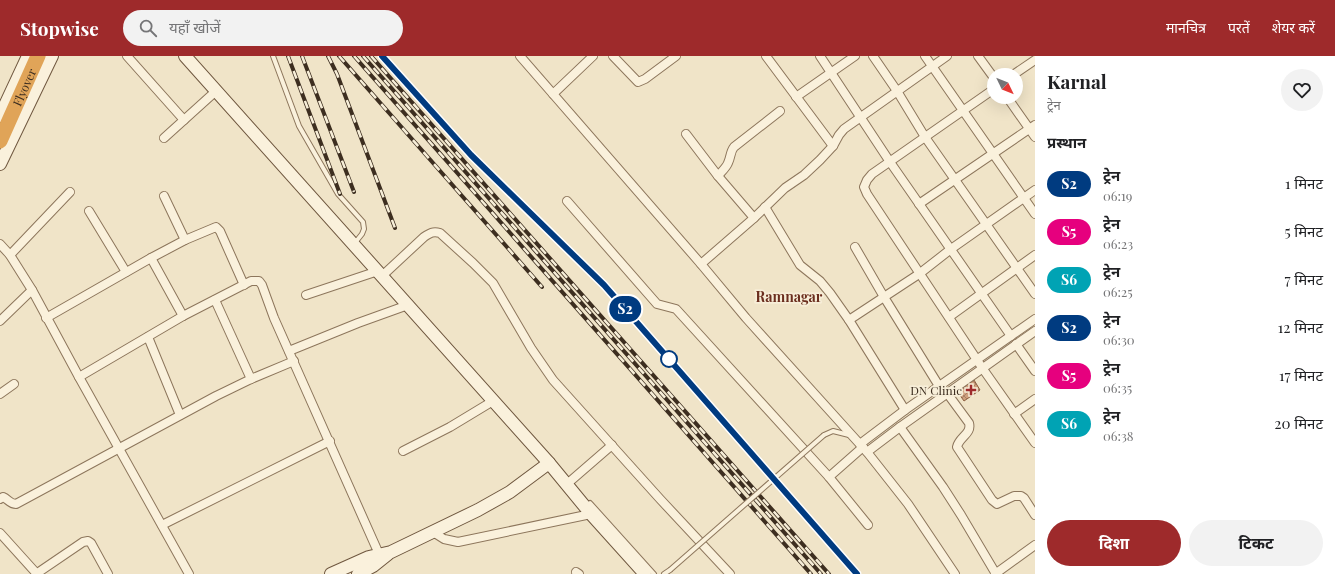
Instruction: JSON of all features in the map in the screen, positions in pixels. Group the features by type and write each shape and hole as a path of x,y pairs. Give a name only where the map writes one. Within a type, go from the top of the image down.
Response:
{"highway":[{"name":"Flyover","path":"0,141 38,56"}],"street":[{"path":"0,116 28,56"},
{"path":"0,164 52,56"},
{"path":"127,56 184,120"},
{"path":"185,56 573,489 591,514 645,574"},
{"path":"520,56 746,318 863,447 912,510 956,574"},
{"path":"553,94 593,56"},
{"path":"613,56 638,82 645,79 676,56"},
{"path":"766,56 833,146"},
{"path":"820,56 890,162 1012,336"},
{"path":"796,97 855,56"},
{"path":"873,56 897,91 925,137 1035,294"},
{"path":"925,56 1035,214"},
{"path":"701,264 754,218 785,188 812,168 833,146 844,129 947,56"},
{"path":"978,56 987,68"},
{"path":"1023,68 1035,60 1033,56"},
{"path":"164,138 216,91"},
{"path":"987,94 872,174 864,187 867,194 919,274 1035,443"},
{"path":"1013,104 1032,127 1035,138"},
{"path":"718,176 726,166 734,147 780,111"},
{"path":"919,204 1032,127"},
{"path":"686,134 718,176 754,218"},
{"path":"849,320 919,274 951,249 1035,190"},
{"path":"10,255 70,192"},
{"path":"164,196 185,240"},
{"path":"567,201 657,304 676,309 829,477 868,525"},
{"path":"765,207 800,266 820,281 849,320 905,410"},
{"path":"89,211 126,272"},
{"path":"46,318 150,258 185,240 216,227 220,231 244,285"},
{"path":"306,295 380,274 431,232 440,233 493,283 546,371 660,499 730,574"},
{"path":"0,244 10,255 32,290 46,318 189,574"},
{"path":"855,247 939,386"},
{"path":"949,317 1035,255"},
{"path":"150,258 183,316"},
{"path":"79,377 183,316 244,285 255,280 259,281 262,285 274,318 289,352 330,441 385,553"},
{"path":"0,321 32,290"},
{"path":"215,300 251,379"},
{"path":"289,352 358,322 408,305"},
{"path":"829,477 905,410 1035,319"},
{"path":"863,447 900,427 1035,331"},
{"path":"148,337 180,415"},
{"path":"1016,344 1035,371"},
{"path":"0,489 3,499 16,504 180,415 251,379 294,361"},
{"path":"0,394 14,384"},
{"path":"947,393 970,426 968,432 958,443 957,447 992,500 997,504 1014,496 1021,496 1024,498 1035,515"},
{"path":"1014,414 1035,399"},
{"path":"403,451 450,427 493,401"},
{"path":"900,427 943,487 995,574 1035,545"},
{"path":"162,524 330,441"},
{"path":"573,489 612,444"},
{"path":"331,574 358,561 385,553 478,510 510,492 549,463"},
{"path":"433,532 444,539 458,542 591,514"},
{"path":"0,533 36,574 83,542 88,541 91,543 108,574"},
{"path":"358,574 373,566 385,553"}],"lane":[{"path":"273,56 299,126 338,194 362,222 364,229 354,245"},
{"path":"664,574 824,435 833,432 853,436"},
{"path":"585,498 654,574"}],"building":[{"path":"974,380 980,390 964,401 957,391"}],"railway":[{"path":"288,56 340,194"},
{"path":"302,56 354,192"},
{"path":"328,56 337,74 395,228"},
{"path":"339,56 542,287"},
{"path":"354,56 811,574"},
{"path":"363,56 821,574"},
{"path":"371,56 829,574"},
{"path":"382,56 471,155 604,285 857,574"}],"train":[{"name":"S2","path":"382,56 471,155 604,285 857,574"}],"place":[{"name":"DN Clinic","path":"971,390"}],"district":[{"name":"Ramnagar","path":"789,296"}]}
